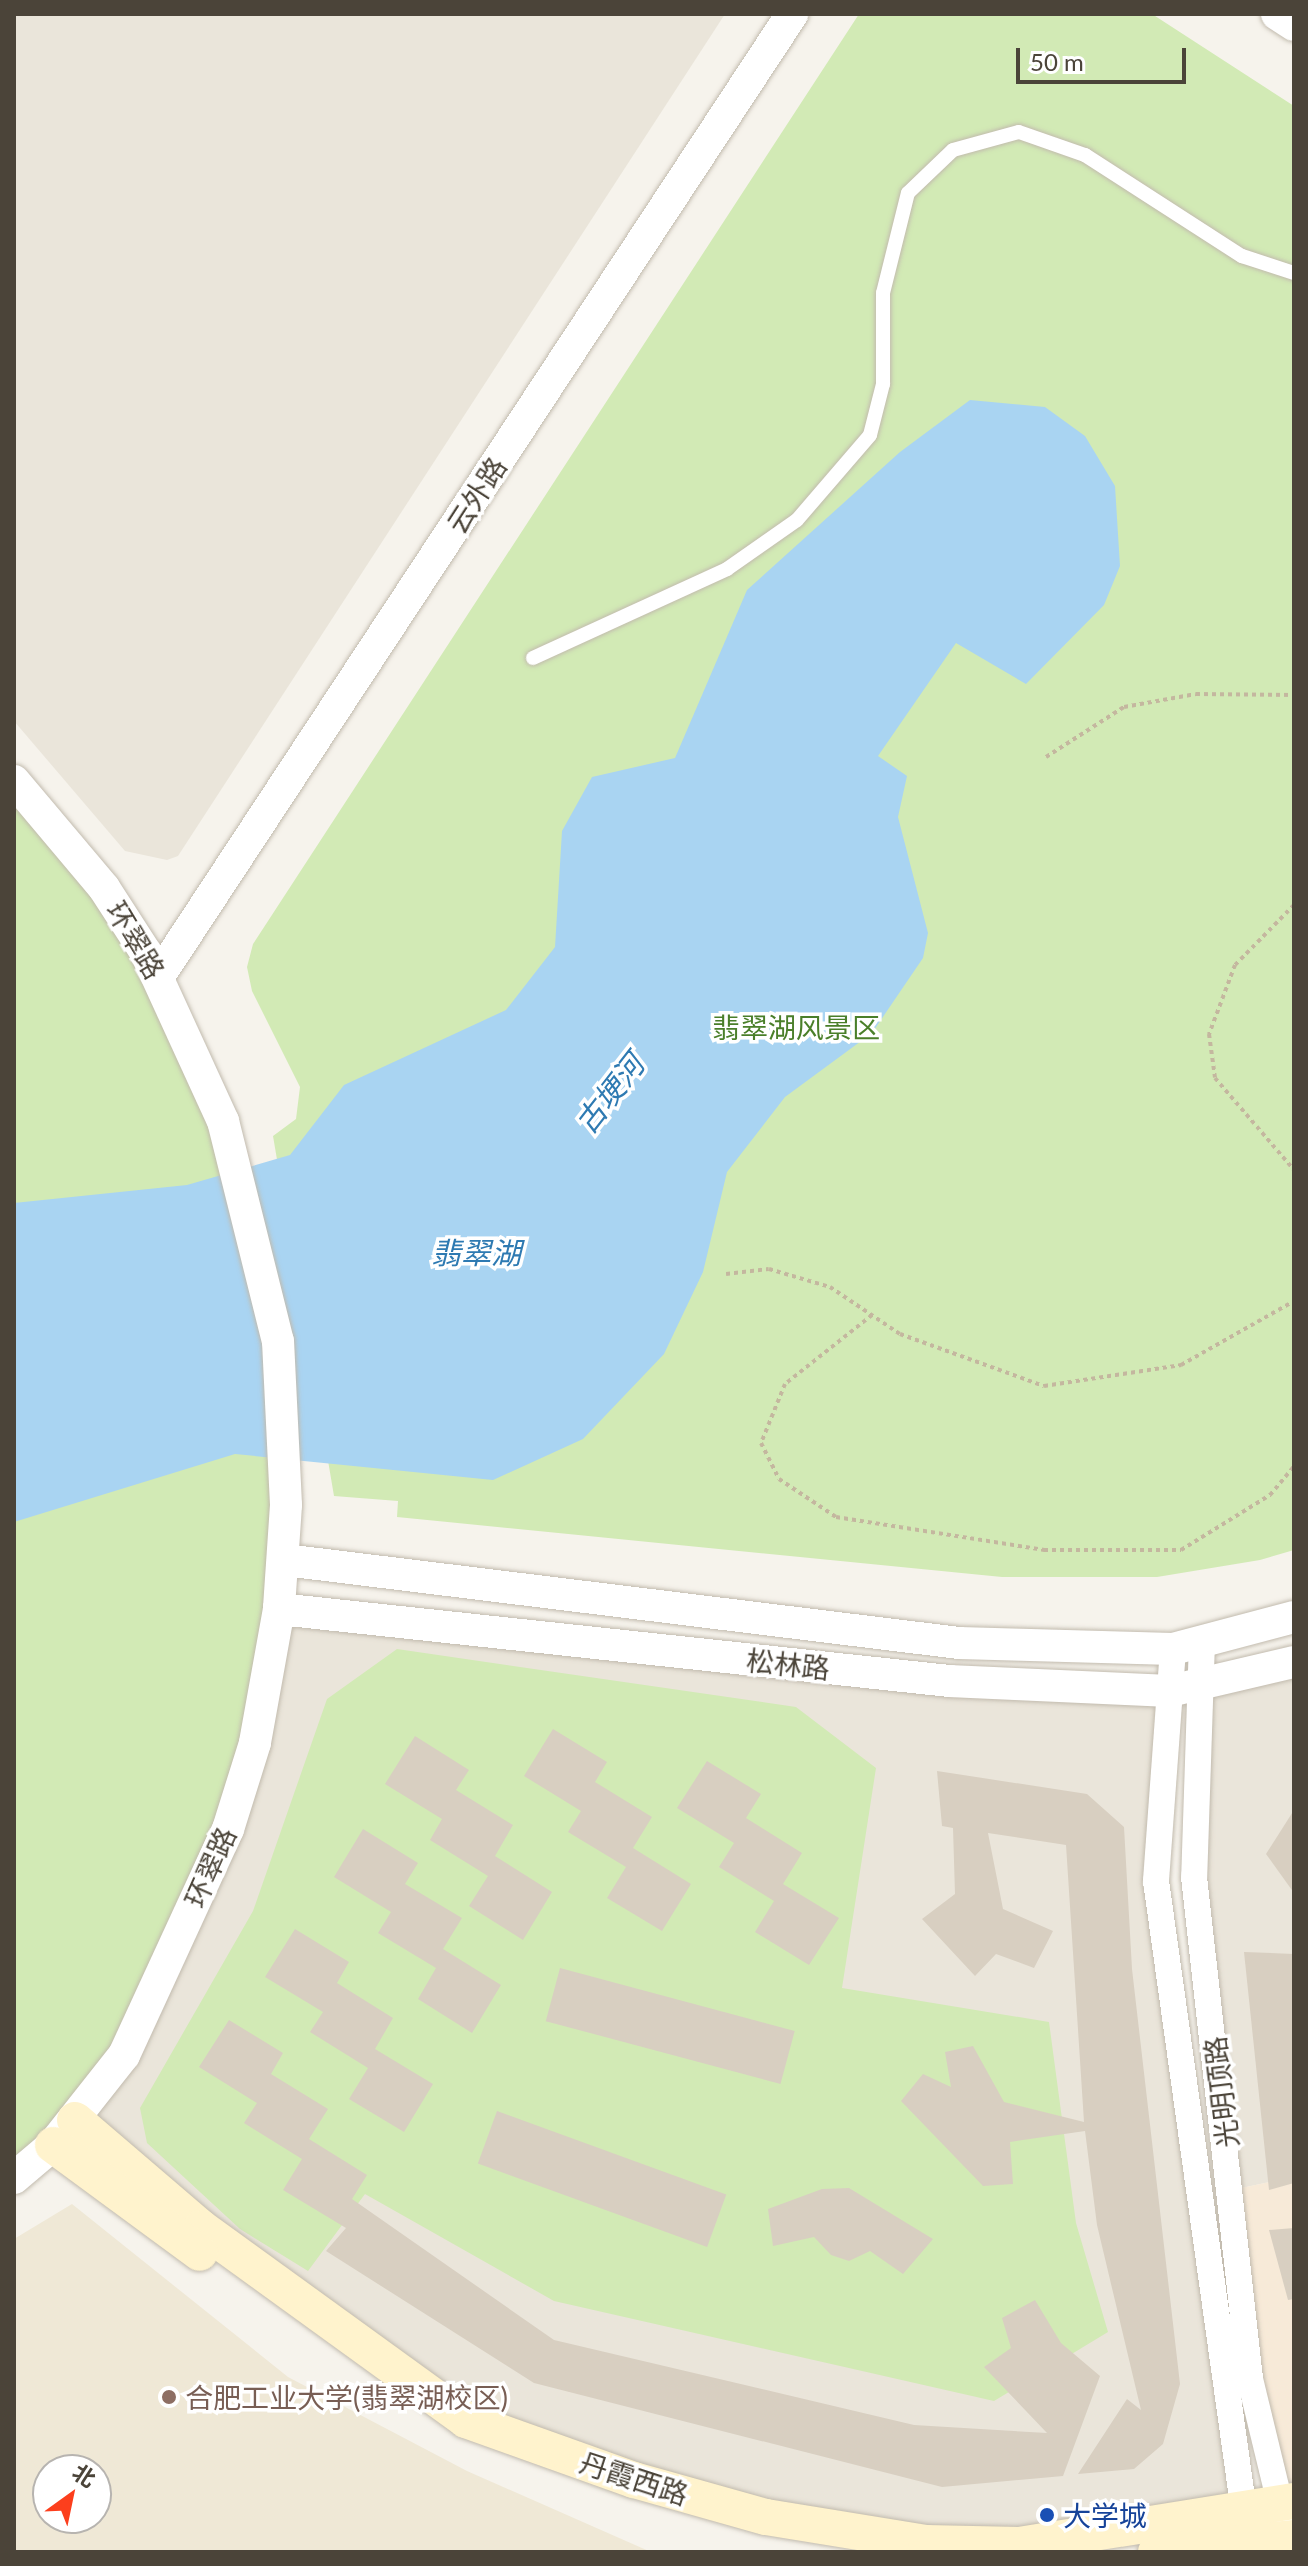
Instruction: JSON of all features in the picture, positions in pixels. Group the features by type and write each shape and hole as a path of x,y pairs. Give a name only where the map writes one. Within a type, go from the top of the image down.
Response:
{"main road":[{"name":"丹霞西路","path":"64,2132 466,2420 634,2480 766,2517 926,2543 1019,2545 1266,2514 1292,2538"},
{"name":"丹霞西路","path":"64,2132 472,2441 655,2503 784,2539 865,2552"},
{"name":"丹霞西路","path":"1156,2552 1266,2514"}],"street":[{"name":"云外路","path":"159,976 792,14"},
{"path":"1277,14 1294,25"},
{"name":"环翠路","path":"14,781 104,888 159,976 223,1121 278,1341 286,1505 285,1560 279,1609 255,1743 228,1829 124,2055 64,2132 14,2178"},
{"name":"松林路","path":"285,1560 959,1643 1188,1645 1294,1617"},
{"name":"松林路","path":"279,1609 949,1681 1185,1689 1294,1662"},
{"name":"光明顶路","path":"1188,1645 1185,1689 1156,1881 1266,2514"},
{"name":"光明顶路","path":"1185,1689 1194,1877 1266,2514"}],"lane":[{"path":"533,658 727,569 797,520 870,435 883,384 883,293 908,193 953,150 1019,132 1085,155 1242,256 1294,273"}],"path":[{"path":"1046,757 1124,707 1196,694 1294,695"},
{"path":"1294,905 1235,965 1209,1034 1215,1078 1294,1170"},
{"path":"726,1274 769,1269 830,1287 900,1334 1044,1386 1181,1365 1294,1301"},
{"path":"872,1315 785,1384 761,1443 779,1479 836,1517 1044,1550 1181,1550 1270,1495 1294,1466"}],"shaded area":[{"path":"14,14 725,14 178,856 167,860 125,851 14,721"},
{"path":"279,1609 1170,1691 1156,1881 1243,2510 926,2543 466,2420 75,2120"},
{"path":"1294,1662 1294,2177 1232,2190 1194,1877 1201,1688"},
{"path":"1294,2177 1294,2501 1277,2502 1232,2190"},
{"name":"合肥工业大学(翡翠湖校区)","path":"72,2204 288,2377 467,2471 651,2552 14,2552 14,2239"}],"green space":[{"name":"翡翠湖风景区","path":"859,14 1152,14 1294,106 1294,1550 1260,1560 1157,1577 1002,1577 397,1517 398,1501 334,1496 273,1136 296,1119 300,1087 252,991 247,967 253,944"},
{"path":"14,781 75,850 223,1121 286,1505 255,1743 124,2055 14,2178"},
{"path":"397,1649 796,1707 876,1768 842,1988 1049,2022 1076,2223 1108,2332 994,2401 554,2301 365,2194 308,2271 240,2229 147,2143 140,2108 253,1911 327,1699"}],"water":[{"name":"翡翠湖","path":"970,400 1045,407 1085,436 1115,486 1120,566 1104,605 1026,684 956,643 878,756 907,776 898,817 928,933 923,958 872,1033 785,1097 727,1172 703,1272 664,1354 583,1439 493,1480 235,1454 14,1522 14,1203 187,1185 290,1155 344,1085 506,1010 555,947 562,831 592,777 675,758 747,590 900,452"}],"building":[{"path":"553,1729 607,1762 595,1782 652,1817 633,1848 691,1884 662,1931 607,1898 626,1867 568,1832 581,1811 524,1776"},
{"path":"415,1736 469,1770 456,1790 513,1825 495,1856 552,1892 523,1940 469,1906 488,1876 430,1840 442,1819 385,1784"},
{"path":"707,1761 761,1794 746,1818 802,1853 783,1884 839,1918 809,1965 755,1932 774,1901 719,1867 734,1843 677,1808"},
{"path":"937,1771 1087,1794 1124,1827 1132,1969 1180,2384 1163,2444 1134,2469 1078,2474 1127,2399 1141,2410 1097,2225 1085,2131 1010,2142 1013,2184 983,2186 901,2101 923,2074 951,2087 945,2052 973,2046 1004,2102 1084,2122 1066,1845 988,1833 1003,1909 1053,1931 1034,1968 996,1954 975,1976 922,1919 955,1894 953,1828 942,1826"},
{"path":"1294,1810 1294,1893 1266,1854"},
{"path":"363,1829 418,1863 405,1884 462,1918 443,1949 501,1985 472,2033 418,1999 436,1968 378,1933 391,1912 334,1877"},
{"path":"295,1929 349,1962 337,1983 393,2018 375,2049 433,2084 404,2132 349,2099 368,2068 310,2032 323,2012 265,1977"},
{"path":"1244,1952 1294,1954 1294,2183 1269,2190"},
{"path":"560,1968 795,2031 780,2084 546,2021"},
{"path":"229,2020 283,2053 271,2074 328,2109 309,2139 367,2175 352,2199 554,2340 914,2425 1047,2433 984,2367 1011,2348 1002,2318 1035,2300 1061,2343 1100,2376 1063,2476 942,2487 534,2383 326,2251 346,2228 283,2190 302,2159 244,2123 257,2103 199,2067"},
{"path":"497,2111 726,2194 707,2247 478,2164"},
{"path":"849,2188 933,2239 903,2274 870,2251 849,2261 831,2255 814,2237 773,2246 768,2209 822,2189"},
{"path":"1294,2228 1294,2299 1288,2300 1269,2230"}],"place":[{"name":"合肥工业大学(翡翠湖校区)","path":"169,2397"},
{"name":"大学城","path":"1047,2515"}],"water label":[{"name":"古埂河","path":"609,1093"}]}
